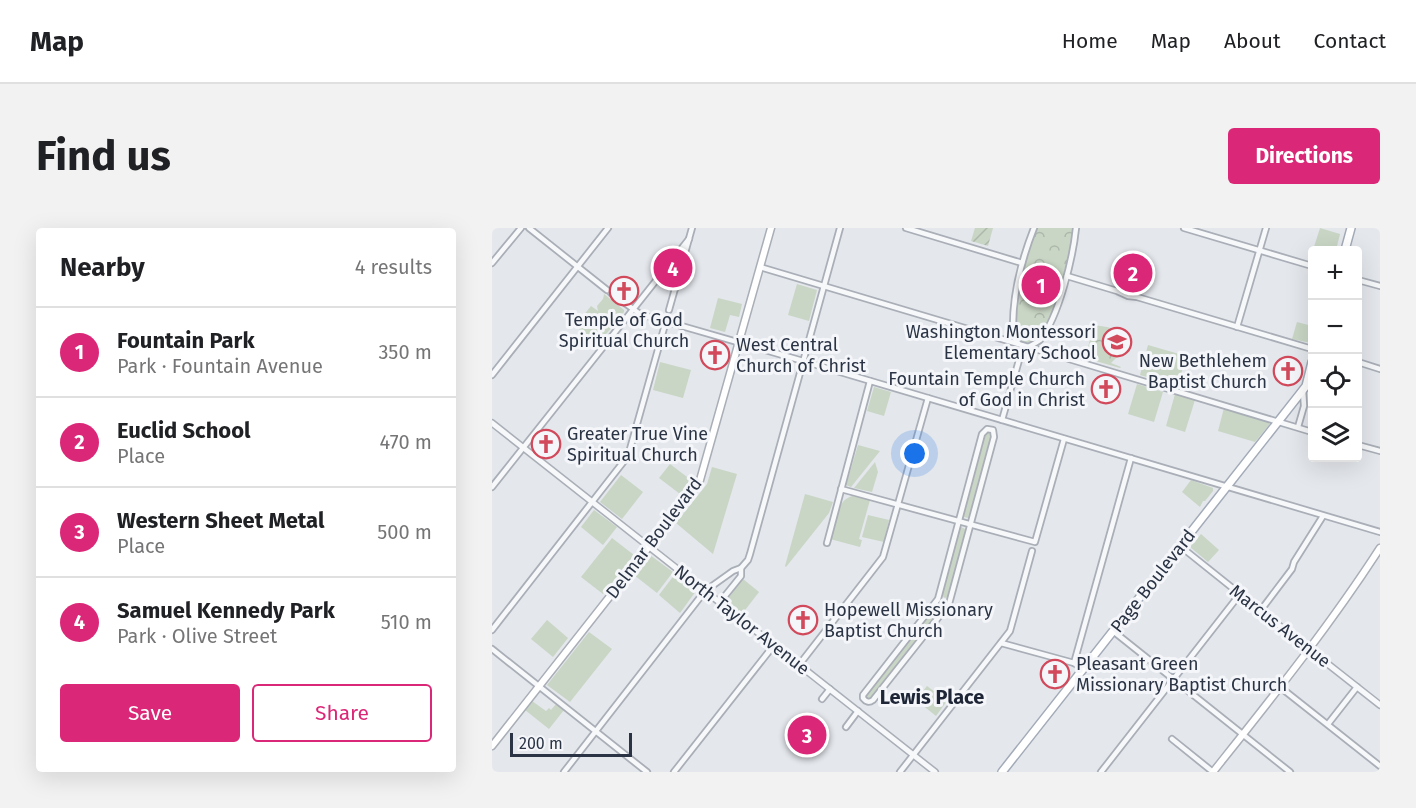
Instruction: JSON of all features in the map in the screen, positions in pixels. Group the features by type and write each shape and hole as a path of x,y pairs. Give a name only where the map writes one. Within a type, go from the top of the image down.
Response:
{"main road":[{"name":"Delmar Boulevard","path":"492,746 700,480 771,228"},
{"path":"1345,246 1351,228"},
{"name":"Page Boulevard","path":"1002,772 1303,390 1308,374"},
{"path":"1213,772 1310,650 1380,548"}],"street":[{"path":"492,263 521,228"},
{"path":"529,228 640,314 1380,532"},
{"path":"492,375 608,228"},
{"path":"669,310 692,228"},
{"path":"564,772 705,591 732,571 741,568 748,560 840,228"},
{"path":"906,228 1022,263"},
{"path":"1024,346 1013,336 1014,301 1022,263 1034,228"},
{"path":"1024,346 1038,341 1055,310 1067,276 1076,228"},
{"path":"1184,228 1308,265"},
{"path":"1237,327 1266,228"},
{"path":"492,487 689,239"},
{"path":"760,267 1062,357"},
{"path":"1067,276 1308,348"},
{"path":"1362,281 1380,286"},
{"path":"492,630 628,456 666,321"},
{"path":"1002,420 1024,346"},
{"path":"1069,359 1308,431"},
{"path":"1362,363 1380,369"},
{"path":"827,543 870,381"},
{"name":"Page Boulevard","path":"1298,427 1304,406 1303,390"},
{"path":"799,665 883,557 928,398"},
{"name":"North Taylor Avenue","path":"492,423 935,772"},
{"path":"991,429 994,437 970,524 949,604 873,700 865,701 863,695 938,599 982,434 985,430 991,429"},
{"path":"841,489 1035,542 1064,439"},
{"path":"1362,446 1380,451"},
{"path":"1074,663 1131,458"},
{"path":"1261,610 1292,569 1294,562 1323,516"},
{"name":"Marcus Avenue","path":"1180,546 1380,705"},
{"path":"900,772 1010,631 1032,551"},
{"path":"720,602 741,576 741,568"},
{"path":"1102,772 1240,594"},
{"path":"938,599 949,604"},
{"path":"1113,631 1290,772"},
{"path":"1001,643 1074,663 1084,669"},
{"path":"674,772 774,645"},
{"path":"492,649 647,772"},
{"path":"1280,687 1378,764 1380,756"},
{"path":"1328,724 1357,687"},
{"path":"822,699 830,689"},
{"path":"846,727 858,711"},
{"path":"1172,739 1213,772"}],"green space":[{"path":"975,228 993,228 988,246 971,241"},
{"path":"1037,228 1073,228 1069,254 1059,290 1046,324 1039,336 1031,342 1020,341 1015,331 1018,294"},
{"path":"1320,228 1340,234 1337,246 1314,246"},
{"path":"797,284 817,290 809,321 788,315"},
{"path":"604,294 624,312 598,344 575,326 591,306 598,311 597,306"},
{"path":"718,298 742,304 739,317 730,315 725,332 710,328"},
{"path":"1297,322 1308,325 1308,342 1292,339"},
{"path":"1094,325 1125,332 1118,356 1111,363 1120,368 1085,358"},
{"path":"1148,345 1186,356 1178,386 1140,375"},
{"path":"660,362 691,370 683,398 653,390"},
{"path":"1137,384 1163,392 1154,422 1128,414"},
{"path":"874,387 891,392 884,416 867,411"},
{"path":"1175,394 1195,400 1185,432 1166,426"},
{"path":"1224,408 1268,422 1269,425 1255,442 1218,431"},
{"path":"990,430 993,435 970,517 964,517 985,436"},
{"path":"858,445 880,451 851,487 846,485"},
{"path":"875,462 878,472 872,492 854,488"},
{"path":"670,464 691,480 680,494 659,478"},
{"path":"712,467 737,474 713,554 676,523 707,484"},
{"path":"621,475 643,492 622,519 600,502"},
{"path":"1191,480 1213,488 1200,507 1182,492"},
{"path":"805,494 833,502 829,513 786,567 785,566"},
{"path":"852,496 870,500 859,539 862,540 860,547 830,539 839,508"},
{"path":"594,510 617,527 603,545 581,527"},
{"path":"868,515 889,520 884,542 862,537"},
{"path":"961,527 967,530 948,597 945,598 941,595"},
{"path":"1201,534 1219,550 1208,562 1190,547"},
{"path":"612,538 634,555 603,594 581,577"},
{"path":"650,555 673,572 657,593 634,575"},
{"path":"675,574 696,591 680,613 659,595"},
{"path":"743,579 759,592 742,614 726,601"},
{"path":"939,605 942,610 873,697 867,699 867,693 935,606"},
{"path":"547,620 568,638 553,657 531,639"},
{"path":"589,632 612,649 570,702 547,685"},
{"path":"927,686 947,701 936,716 916,700"},
{"path":"532,701 546,711 549,708 551,710 556,704 564,710 549,729 525,710"}],"place":[{"name":"Samuel Kennedy Park","path":"673,268"},
{"name":"Euclid School","path":"1133,273"},
{"name":"Fountain Park","path":"1041,285"},
{"name":"Temple of God Spiritual Church","path":"624,291"},
{"name":"Washington Montessori Elementary School","path":"1117,342"},
{"name":"West Central Church of Christ","path":"715,355"},
{"name":"New Bethlehem Baptist Church","path":"1288,371"},
{"name":"Fountain Temple Church of God in Christ","path":"1106,389"},
{"name":"Greater True Vine Spiritual Church","path":"546,444"},
{"name":"Hopewell Missionary Baptist Church","path":"803,620"},
{"name":"Pleasant Green Missionary Baptist Church","path":"1055,674"},
{"name":"Western Sheet Metal","path":"807,735"}],"district":[{"name":"Lewis Place","path":"932,697"}]}
